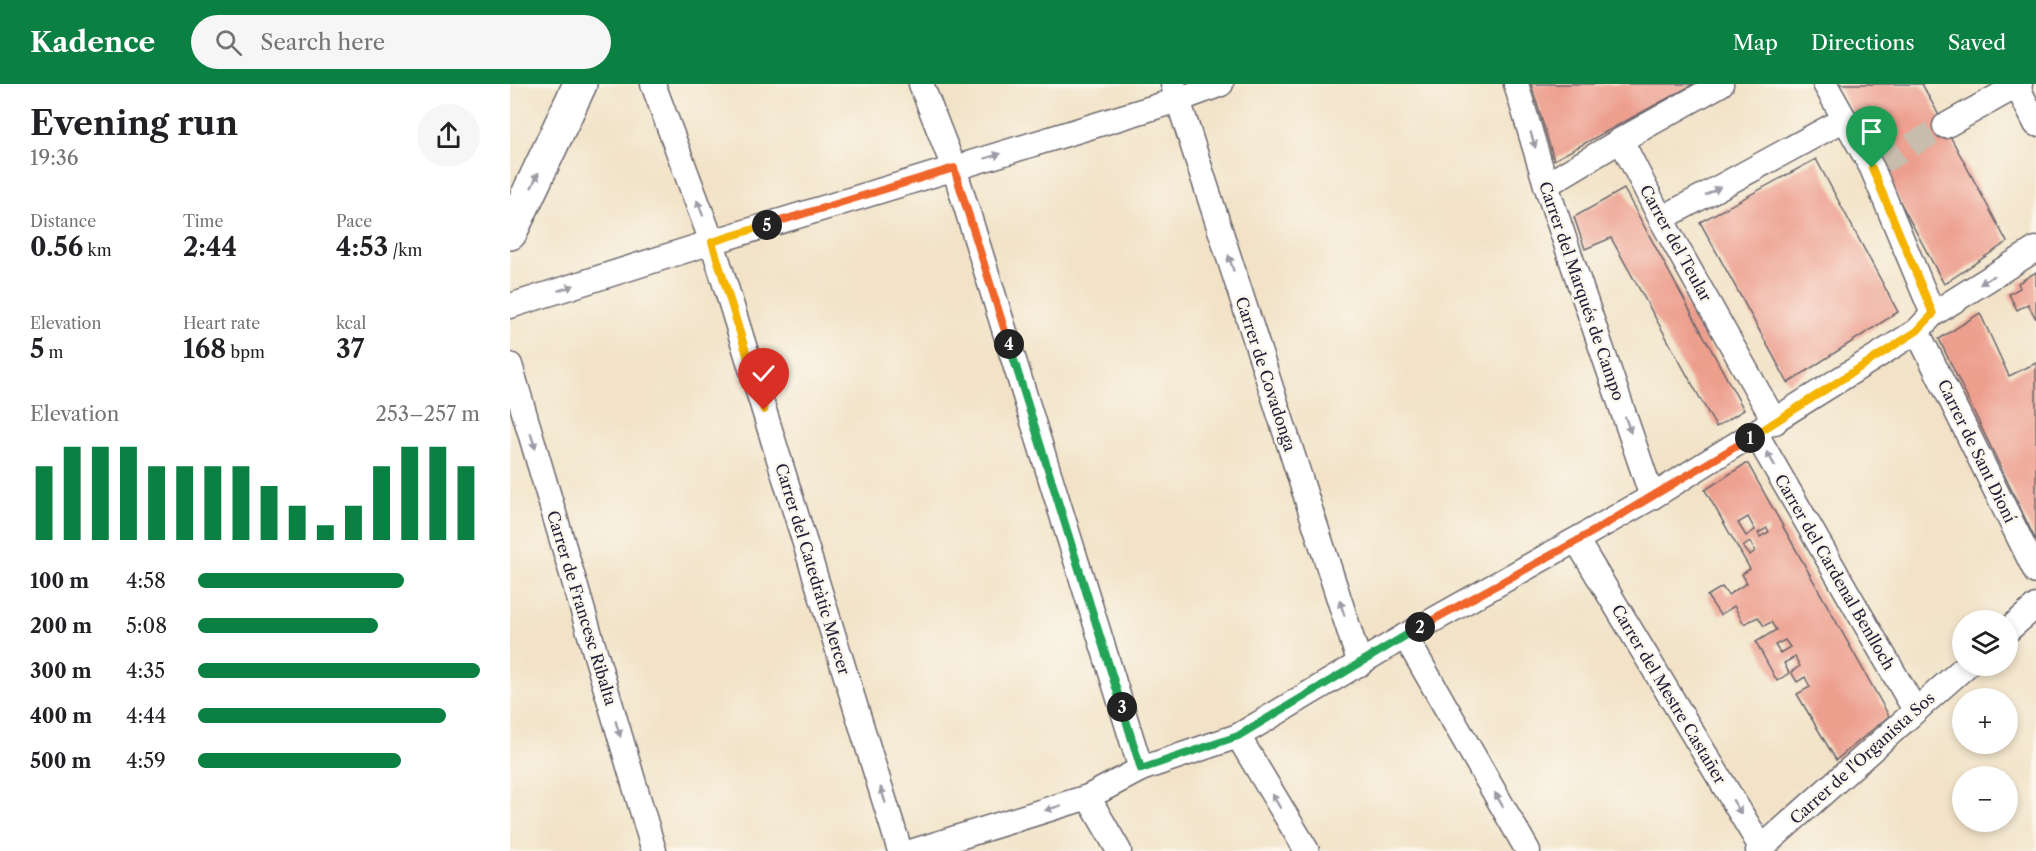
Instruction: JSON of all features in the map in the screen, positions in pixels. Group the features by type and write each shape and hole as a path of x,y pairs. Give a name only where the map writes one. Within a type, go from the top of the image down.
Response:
{"street":[{"path":"510,233 580,84"},
{"name":"Carrer del Catedràtic Mercer","path":"653,84 712,242 900,851"},
{"path":"921,84 954,168 1141,769"},
{"path":"510,306 954,168 1176,92 1221,84"},
{"name":"Carrer del Marqués de Campo","path":"1516,84 1546,185 1652,497"},
{"path":"1546,185 1721,84"},
{"name":"Carrer de Sant Dioní","path":"1825,84 1876,166 1925,323 2036,572"},
{"path":"1945,126 2018,84 2036,124"},
{"name":"Carrer de Covadonga","path":"1176,92 1360,664"},
{"path":"1661,219 1845,119"},
{"name":"Carrer del Teular","path":"1621,140 1766,428"},
{"path":"914,851 1088,797 1141,769 1238,736 1405,636 1577,541 1766,428 2036,249"},
{"name":"Carrer de Francesc Ribalta","path":"510,365 654,851"},
{"name":"Carrer del Cardenal Benlloch","path":"1766,428 1915,710"},
{"name":"Carrer del Mestre Castañer","path":"1577,541 1760,849"},
{"path":"2018,622 2036,606"},
{"path":"1405,636 1528,851"},
{"name":"Carrer de l'Organista Sos","path":"1760,849 1954,676"},
{"path":"1238,736 1306,851"},
{"path":"1088,797 1119,851"}],"building":[{"path":"1531,84 1694,84 1554,160"},
{"path":"1837,84 1922,84 2007,242 1944,284"},
{"path":"1816,159 1898,312 1788,383 1700,222"},
{"path":"1624,189 1744,410 1716,427 1611,238 1585,249 1574,217"},
{"path":"2036,272 2036,319 2028,304 2017,310 2009,294 2020,288 2018,283"},
{"path":"1980,313 2009,376 2036,363 2036,541 1939,339"},
{"path":"1748,464 1889,716 1836,760 1797,694 1810,687 1805,677 1797,682 1791,672 1800,666 1795,657 1784,663 1789,673 1777,681 1756,642 1776,630 1771,622 1764,626 1758,617 1744,624 1734,606 1720,615 1707,596 1722,587 1728,595 1747,583 1742,574 1750,569 1705,490","holes":["1748,517 1755,530 1746,536 1738,523","1767,528 1769,532 1760,537 1758,533","1750,542 1755,551 1750,555 1743,547","1785,640 1790,647 1780,653 1775,645"]}],"tunnel":[{"path":"1880,163 1945,126"}],"route":[{"path":"764,410 712,242 954,168 1141,769 1238,736 1405,636 1652,497 1917,331 1933,314 1872,168"}]}
